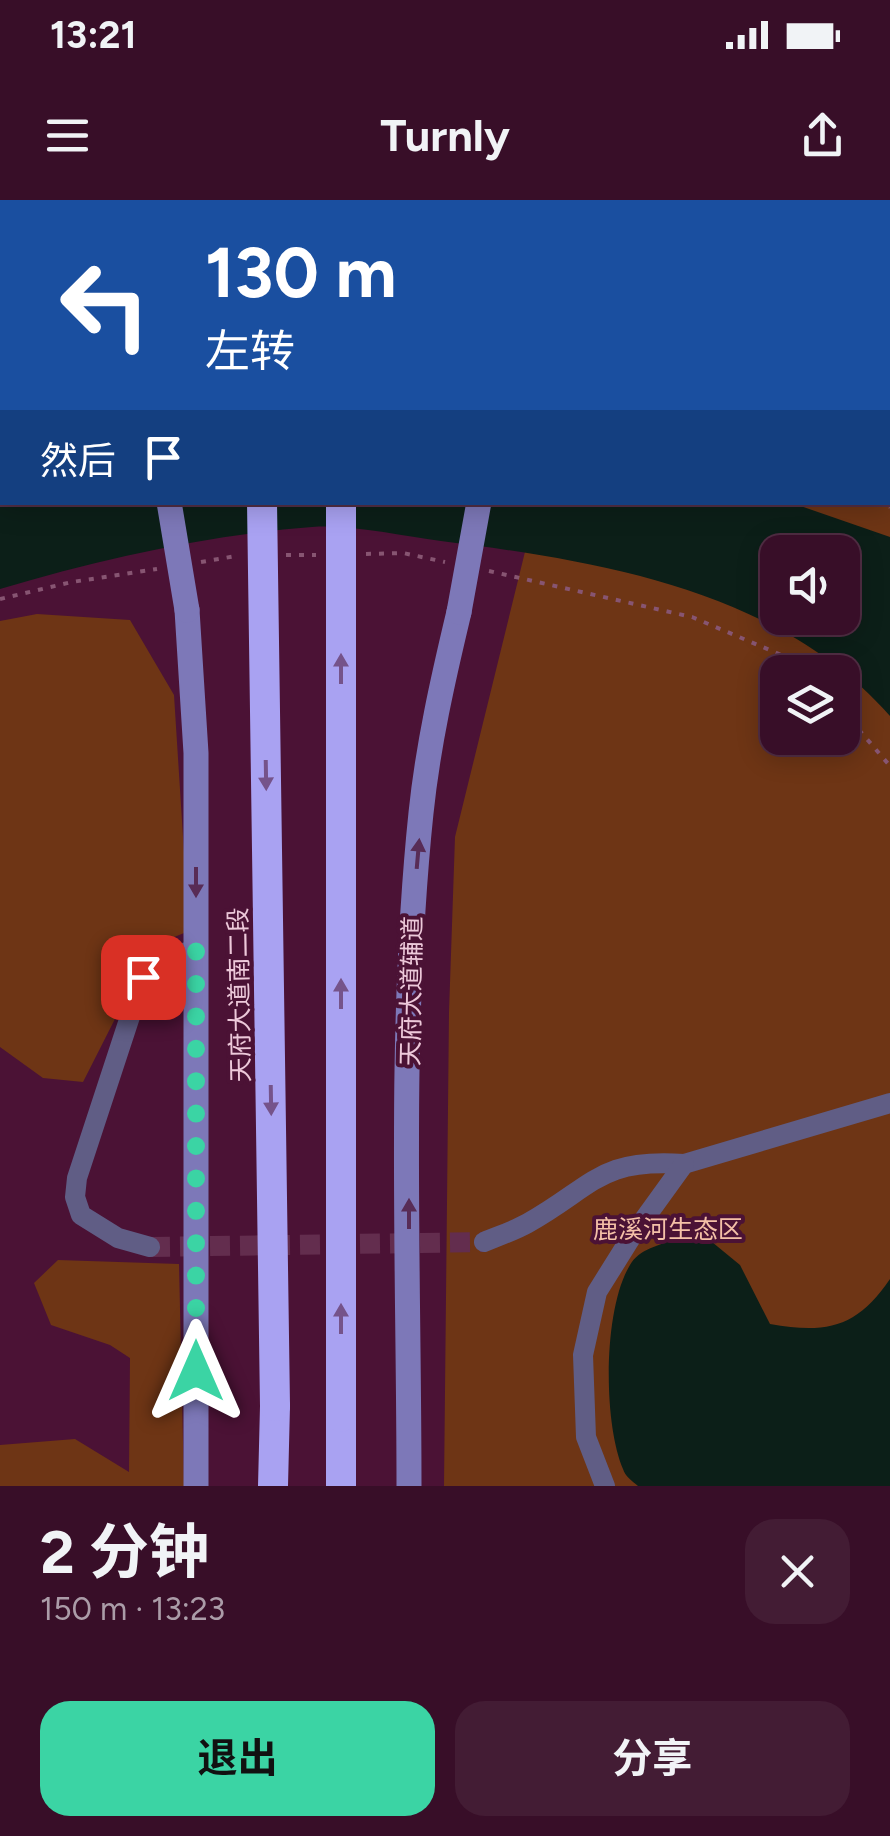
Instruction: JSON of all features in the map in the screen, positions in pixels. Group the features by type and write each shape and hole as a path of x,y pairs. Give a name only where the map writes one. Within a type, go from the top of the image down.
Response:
{"highway":[{"name":"天府大道南二段","path":"262,505 273,1486"},
{"path":"341,505 341,1486"}],"street":[{"path":"170,505 187,610 196,753 196,1486"},
{"name":"天府大道辅道","path":"409,1486 409,956 428,760 479,505"},
{"path":"150,1247 118,1238 81,1216 75,1197 77,1178 143,977 156,959 196,950"},
{"path":"484,1242 527,1224 588,1181 625,1165 684,1164 890,1103"},
{"path":"605,1486 586,1436 583,1354 597,1292 684,1164"}],"path":[{"path":"277,555 331,554"},
{"path":"349,554 403,554 457,564"},
{"path":"184,564 241,556"},
{"path":"0,598 166,567"},
{"path":"474,568 692,618 781,655"},
{"path":"860,731 890,766"}],"green space":[{"name":"鹿溪河生态区","path":"537,505 890,505 890,1486 444,1486 449,1012 455,837"},
{"path":"37,614 130,620 174,695 189,931 152,946 83,1082 43,1078 0,1047 0,621"},
{"path":"58,1260 179,1264 184,1486 0,1486 0,1445 75,1439 129,1472 130,1358 110,1345 51,1325 34,1283"}],"shaded area":[{"path":"0,505 798,505 890,537 890,716 860,687 860,655 819,655 789,635 860,635 860,535 760,535 760,620 683,589 623,572 562,559 343,527 233,536 115,558 0,589"},
{"path":"676,1239 712,1242 740,1265 770,1324 808,1328 839,1324 865,1308 890,1279 890,1486 638,1486 627,1476 616,1449 609,1395 615,1309 621,1284 634,1260 650,1248"}],"tunnel":[{"path":"150,1247 484,1242"}],"route":[{"path":"143,977 156,959 196,950 196,1371"}]}
